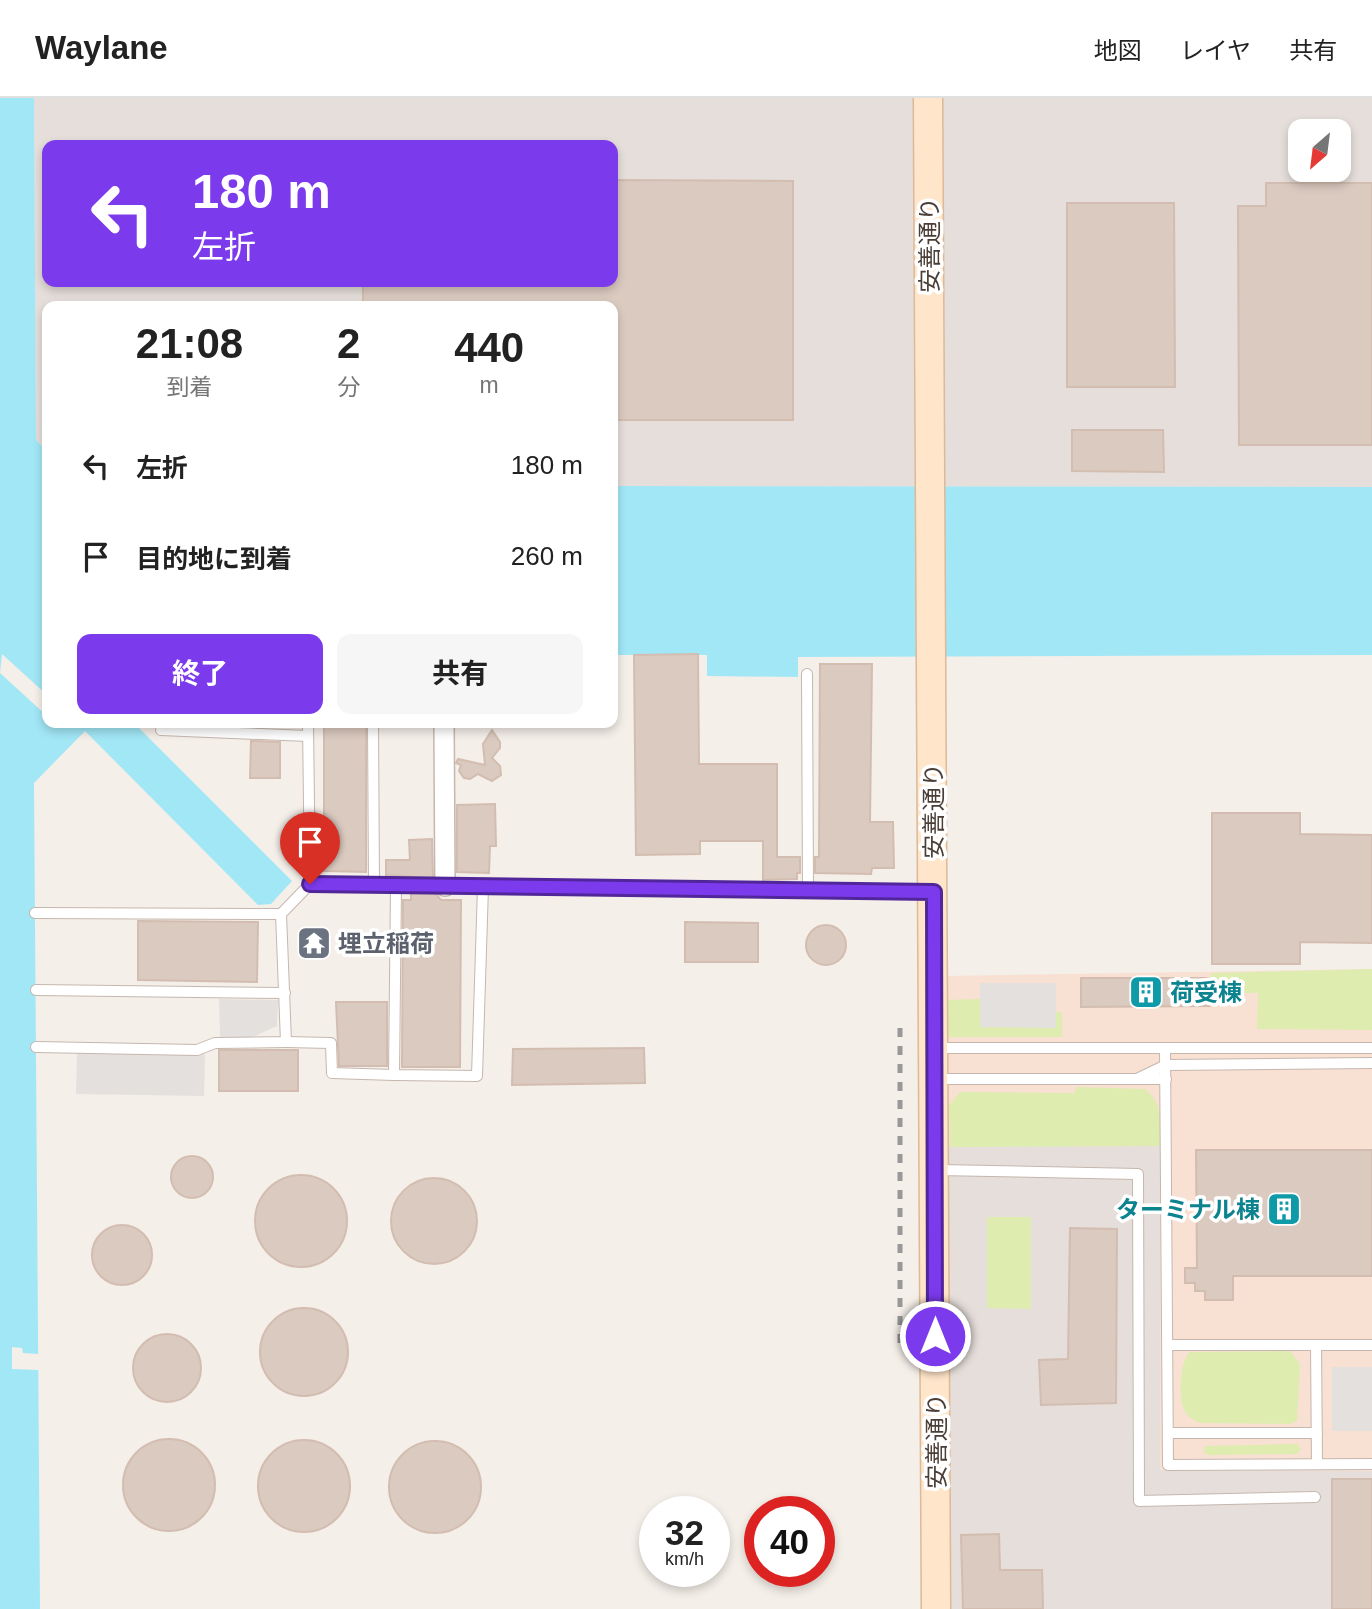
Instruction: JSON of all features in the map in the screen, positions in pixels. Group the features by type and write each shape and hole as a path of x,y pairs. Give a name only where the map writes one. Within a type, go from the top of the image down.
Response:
{"street":[{"name":"安善通り","path":"928,98 936,1609"},
{"path":"444,728 445,887"}],"lane":[{"path":"807,674 808,892"},
{"path":"35,912 281,914 310,884 308,728"},
{"path":"373,728 374,885"},
{"path":"161,730 308,736"},
{"path":"310,884 934,892"},
{"path":"394,1075 396,886"},
{"path":"36,1047 197,1050 215,1043 331,1043 332,1073 477,1076 483,887"},
{"path":"281,914 286,1042"},
{"path":"36,990 285,993"},
{"path":"935,1048 1372,1048"},
{"path":"1166,1048 1168,1465 1372,1464"},
{"path":"1137,1079 1166,1065 1372,1063"},
{"path":"935,1079 1166,1079"},
{"path":"935,1170 1138,1174 1139,1501 1315,1497"},
{"path":"1168,1345 1372,1345"},
{"path":"1316,1345 1317,1464"},
{"path":"1168,1433 1317,1433"}],"shaded area":[{"path":"34,98 1372,98 1372,487 618,486 618,301 42,301 42,446 36,440"},
{"path":"1372,969 1372,1471 1160,1471 1160,1147 945,1146 944,976"},
{"path":"980,983 1056,983 1056,1028 980,1027"},
{"path":"219,999 278,1000 277,1026 253,1037 220,1037"},
{"path":"77,1052 205,1054 204,1096 76,1094"},
{"path":"945,1146 1160,1146 1160,1470 1372,1471 1372,1609 945,1609"},
{"path":"1332,1367 1372,1367 1372,1431 1332,1431"}],"green space":[{"path":"1372,969 1372,1030 1257,1029 1258,993 1211,993 1211,973"},
{"path":"980,999 980,1027 1055,1027 1056,1012 1062,1012 1062,1037 945,1037 945,1000"},
{"path":"1076,1087 1145,1089 1158,1108 1160,1146 950,1147 949,1105 960,1092 1075,1093"},
{"path":"987,1217 1031,1217 1031,1309 987,1308"},
{"path":"1290,1351 1300,1364 1297,1421 1290,1424 1199,1423 1184,1410 1181,1378 1184,1362 1190,1352"},
{"path":"1297,1444 1301,1449 1297,1454 1207,1455 1203,1450 1206,1446"}],"water":[{"path":"0,98 34,98 36,440 42,446 42,728 139,728 292,881 271,904 258,905 85,731 34,783 40,1609 0,1609"},
{"path":"618,486 1372,487 1372,655 798,657 798,677 707,676 707,655 618,655"}],"pier":[{"path":"2,654 42,690 42,711 0,673"},
{"path":"12,1347 22,1348 23,1353 39,1354 39,1370 12,1369"}],"building":[{"path":"618,180 793,181 793,420 618,420 618,301 363,301 363,287 618,287"},
{"path":"1266,183 1372,183 1372,445 1239,445 1238,206 1266,206"},
{"path":"1067,203 1174,203 1175,387 1067,387"},
{"path":"1072,430 1163,430 1164,472 1072,471"},
{"path":"698,654 699,764 777,764 777,857 800,857 800,873 797,873 797,879 763,880 763,841 700,841 700,854 636,855 634,655"},
{"path":"820,664 872,664 870,822 893,822 894,868 872,868 871,874 815,873 815,857 819,857"},
{"path":"324,728 366,728 366,872 324,871"},
{"path":"492,730 500,742 500,748 492,758 500,766 501,775 492,781 478,774 470,779 464,778 459,771 461,765 456,763 458,759 485,765 483,744"},
{"path":"251,741 280,742 280,778 250,778"},
{"path":"495,804 496,846 490,846 489,873 457,872 457,805"},
{"path":"1212,813 1300,813 1300,834 1372,835 1372,943 1300,942 1300,964 1212,964"},
{"path":"432,839 433,878 386,875 386,860 410,860 409,840"},
{"path":"411,893 435,893 441,900 461,900 460,1067 402,1067 403,900 411,900"},
{"path":"138,921 258,922 257,982 138,980"},
{"path":"685,922 758,923 758,962 685,962"},
{"path":"826,925 834,926 840,931 845,937 845,953 840,959 834,964 826,965 818,964 812,959 807,953 806,945 807,937 812,931 818,926"},
{"name":"荷受棟","path":"1081,978 1210,978 1210,1006 1081,1007"},
{"path":"336,1002 387,1002 387,1066 339,1066"},
{"path":"644,1048 645,1083 512,1085 513,1049"},
{"path":"219,1050 298,1050 298,1091 219,1091"},
{"name":"ターミナル棟","path":"1196,1150 1372,1150 1372,1276 1233,1276 1233,1300 1205,1300 1205,1291 1195,1291 1195,1283 1185,1283 1185,1268 1197,1268"},
{"path":"192,1156 207,1162 213,1177 207,1192 192,1198 177,1192 171,1177 177,1162"},
{"path":"292,1175 310,1175 327,1182 340,1195 347,1212 347,1230 340,1247 327,1260 310,1267 292,1267 275,1260 262,1247 255,1230 255,1212 262,1195 275,1182"},
{"path":"434,1178 451,1181 465,1190 474,1204 477,1221 474,1238 465,1252 451,1261 434,1264 417,1261 403,1252 394,1238 391,1221 394,1204 403,1190 417,1181"},
{"path":"116,1225 128,1225 147,1238 152,1255 150,1267 139,1280 128,1285 116,1285 97,1272 92,1261 92,1249 105,1230"},
{"path":"1070,1228 1117,1229 1116,1403 1041,1405 1039,1360 1068,1359"},
{"path":"304,1308 329,1315 341,1327 348,1352 341,1377 329,1389 304,1396 279,1389 267,1377 260,1352 267,1327 279,1315"},
{"path":"174,1334 195,1349 201,1361 199,1381 191,1392 174,1402 160,1402 143,1392 135,1381 133,1361 143,1344 154,1336"},
{"path":"169,1439 195,1447 207,1459 215,1485 207,1511 195,1523 169,1531 143,1523 131,1511 123,1485 131,1459 143,1447"},
{"path":"304,1440 322,1444 336,1454 346,1468 350,1486 346,1504 336,1518 322,1528 304,1532 286,1528 272,1518 262,1504 258,1486 262,1468 272,1454 286,1444"},
{"path":"435,1441 452,1445 467,1455 477,1470 481,1487 477,1504 467,1519 452,1529 435,1533 418,1529 403,1519 393,1504 389,1487 393,1470 403,1455 418,1445"},
{"path":"1332,1479 1372,1479 1372,1609 1332,1609"},
{"path":"999,1534 1000,1570 1042,1570 1043,1609 963,1609 961,1535"}],"railway":[{"path":"900,1027 900,1343"}],"place":[{"name":"埋立稲荷","path":"314,943"},
{"name":"荷受棟","path":"1146,992"},
{"name":"ターミナル棟","path":"1284,1209"}],"route":[{"path":"310,884 934,892 935,1336"}]}
